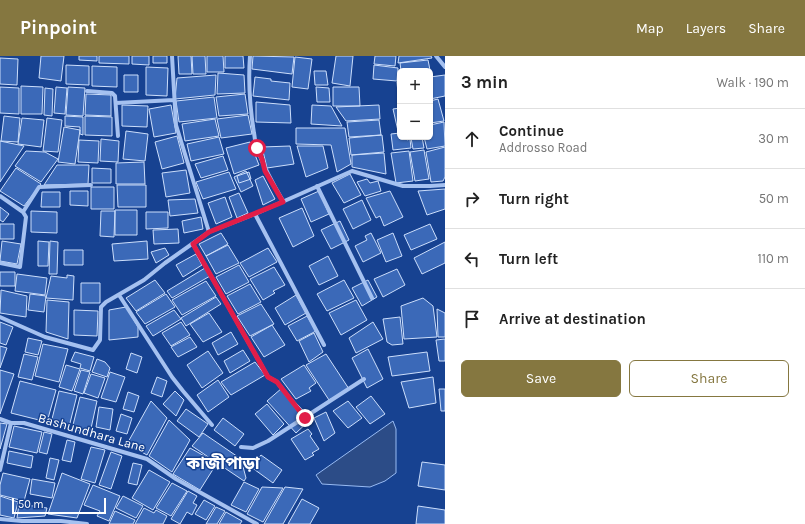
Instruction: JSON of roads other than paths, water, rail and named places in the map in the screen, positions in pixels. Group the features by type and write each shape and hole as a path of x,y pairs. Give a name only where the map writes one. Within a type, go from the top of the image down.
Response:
{"street":[{"path":"172,56 176,125 209,232"},
{"path":"250,56 248,75 252,123 257,148 265,171 283,202"},
{"path":"436,56 445,67"},
{"path":"87,91 112,93 115,96 118,136"},
{"path":"116,103 174,100"},
{"path":"0,317 46,337 93,350 100,340 101,307 106,302 144,280 165,263 209,232 255,214 352,171 403,186 445,185"},
{"path":"23,212 39,187 91,185"},
{"path":"317,186 372,298"},
{"path":"0,196 23,212 26,217 20,267 0,263"},
{"path":"255,214 324,345"},
{"path":"193,244 268,377 277,382 305,418"},
{"path":"120,295 172,376 212,425"},
{"path":"241,447 253,448 268,442 364,379"},
{"name":"Bashundhara Lane","path":"0,419 11,423 24,423 147,459 176,479 257,524"},
{"path":"0,470 11,423"},
{"path":"0,518 22,521 86,524"}],"water":[{"path":"393,421 396,429 396,473 385,481 370,487 322,484 316,475"}],"district":[{"name":"কাজীপাড়া","path":"223,463"}]}
